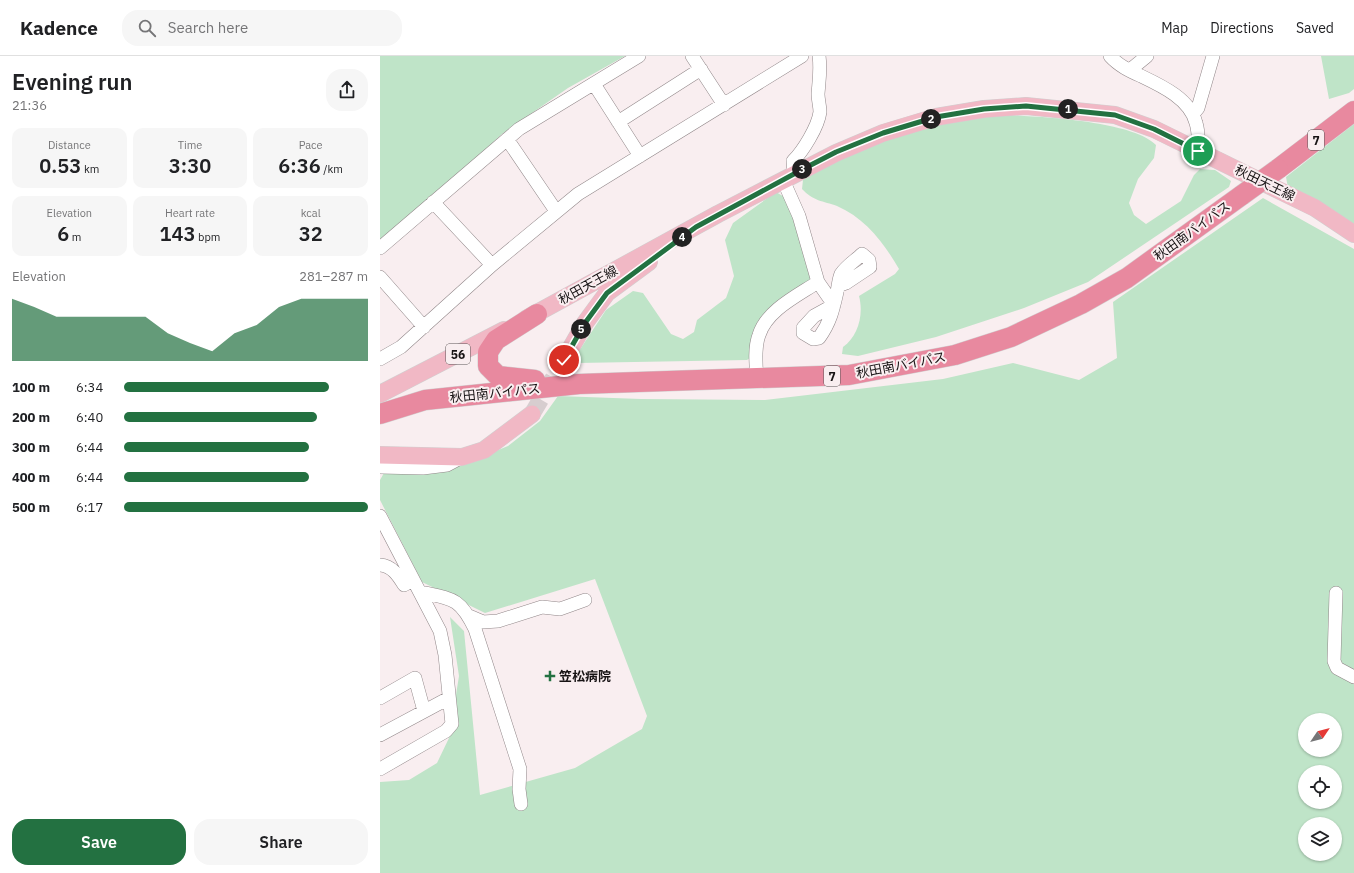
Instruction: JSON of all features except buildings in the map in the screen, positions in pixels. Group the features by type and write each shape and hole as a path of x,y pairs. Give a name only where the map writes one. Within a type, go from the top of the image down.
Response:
{"highway":[{"name":"秋田南バイパス","path":"380,414 425,400 579,384 849,375 956,355 1010,337 1081,304 1127,278 1278,169 1354,111"},
{"path":"537,314 496,340 488,352 488,366 498,376 579,384"}],"main road":[{"name":"秋田天王線","path":"380,394 537,314 836,152 883,133 936,117 984,109 1026,106 1115,115 1154,129 1315,208 1354,234"},
{"path":"564,360 585,323 607,293 696,227"},
{"path":"380,454 462,457 484,450 532,414"}],"street":[{"path":"380,248 519,129 639,56"},
{"path":"692,56 724,105"},
{"path":"380,359 401,346 492,265 578,194 802,56"},
{"path":"819,56 821,66 818,97 820,113 810,138 802,152 793,161 788,177 818,282 834,305 838,286"},
{"path":"1110,56 1117,64 1165,87 1184,103 1193,114 1196,123 1198,151"},
{"path":"1130,70 1147,56"},
{"path":"1193,114 1198,108 1212,56"},
{"path":"618,122 701,69"},
{"path":"594,84 640,156"},
{"path":"506,139 556,211"},
{"path":"433,202 492,265"},
{"path":"380,277 424,326"},
{"path":"757,379 758,336 764,323 776,310 818,282"},
{"path":"380,467 429,467 447,465 462,457"},
{"path":"380,516 440,631 445,656 452,724 446,731 380,769"},
{"path":"380,565 387,566 392,570 404,585 413,580"},
{"path":"421,592 455,600 466,610 475,628 520,769 519,789 521,804"},
{"path":"1336,593 1334,661 1337,668 1354,677"},
{"path":"469,616 483,622 498,621 542,607 560,609 585,600"},
{"path":"380,698 415,678 424,711"},
{"path":"380,735 449,698"}],"green space":[{"path":"380,56 625,56 568,88 502,134 433,198 380,241"},
{"path":"1321,56 1354,56 1354,89 1349,93 1329,99"},
{"path":"1003,115 1084,121 1107,125 1127,130 1144,137 1156,145 1154,158 1138,179 1129,203 1134,215 1146,224 1181,201 1194,175 1200,169 1215,170 1231,181 1229,187 1088,282 1024,308 936,337 858,356 842,354 843,347 853,337 856,331 860,318 861,310 859,296 895,274 899,269 887,250 865,224 847,211 810,196 802,189 803,180 816,170 886,138 943,123"},
{"path":"1354,124 1354,224 1288,188 1286,177"},
{"path":"776,192 786,198 813,274 810,283 758,321 752,336 750,358 747,360 578,363 575,357 606,310 633,291 643,293 671,334 683,339 694,332 697,320 726,298 734,276 725,240 733,223"},
{"path":"1263,198 1354,249 1354,873 380,873 380,782 409,780 437,763 449,738 459,676 450,617 464,631 480,795 575,768 642,729 647,716 595,579 485,613 422,582 380,500 380,480 384,473 472,461 508,446 540,421 558,396 641,399 765,400 943,379 1013,363 1079,380 1117,358 1113,302"}],"tunnel":[{"path":"532,414 564,360"}],"place":[{"name":"笠松病院","path":"550,676"}],"route":[{"path":"564,360 585,323 607,293 696,227 836,152 883,133 936,117 984,109 1026,106 1115,115 1154,129 1198,151"}]}
